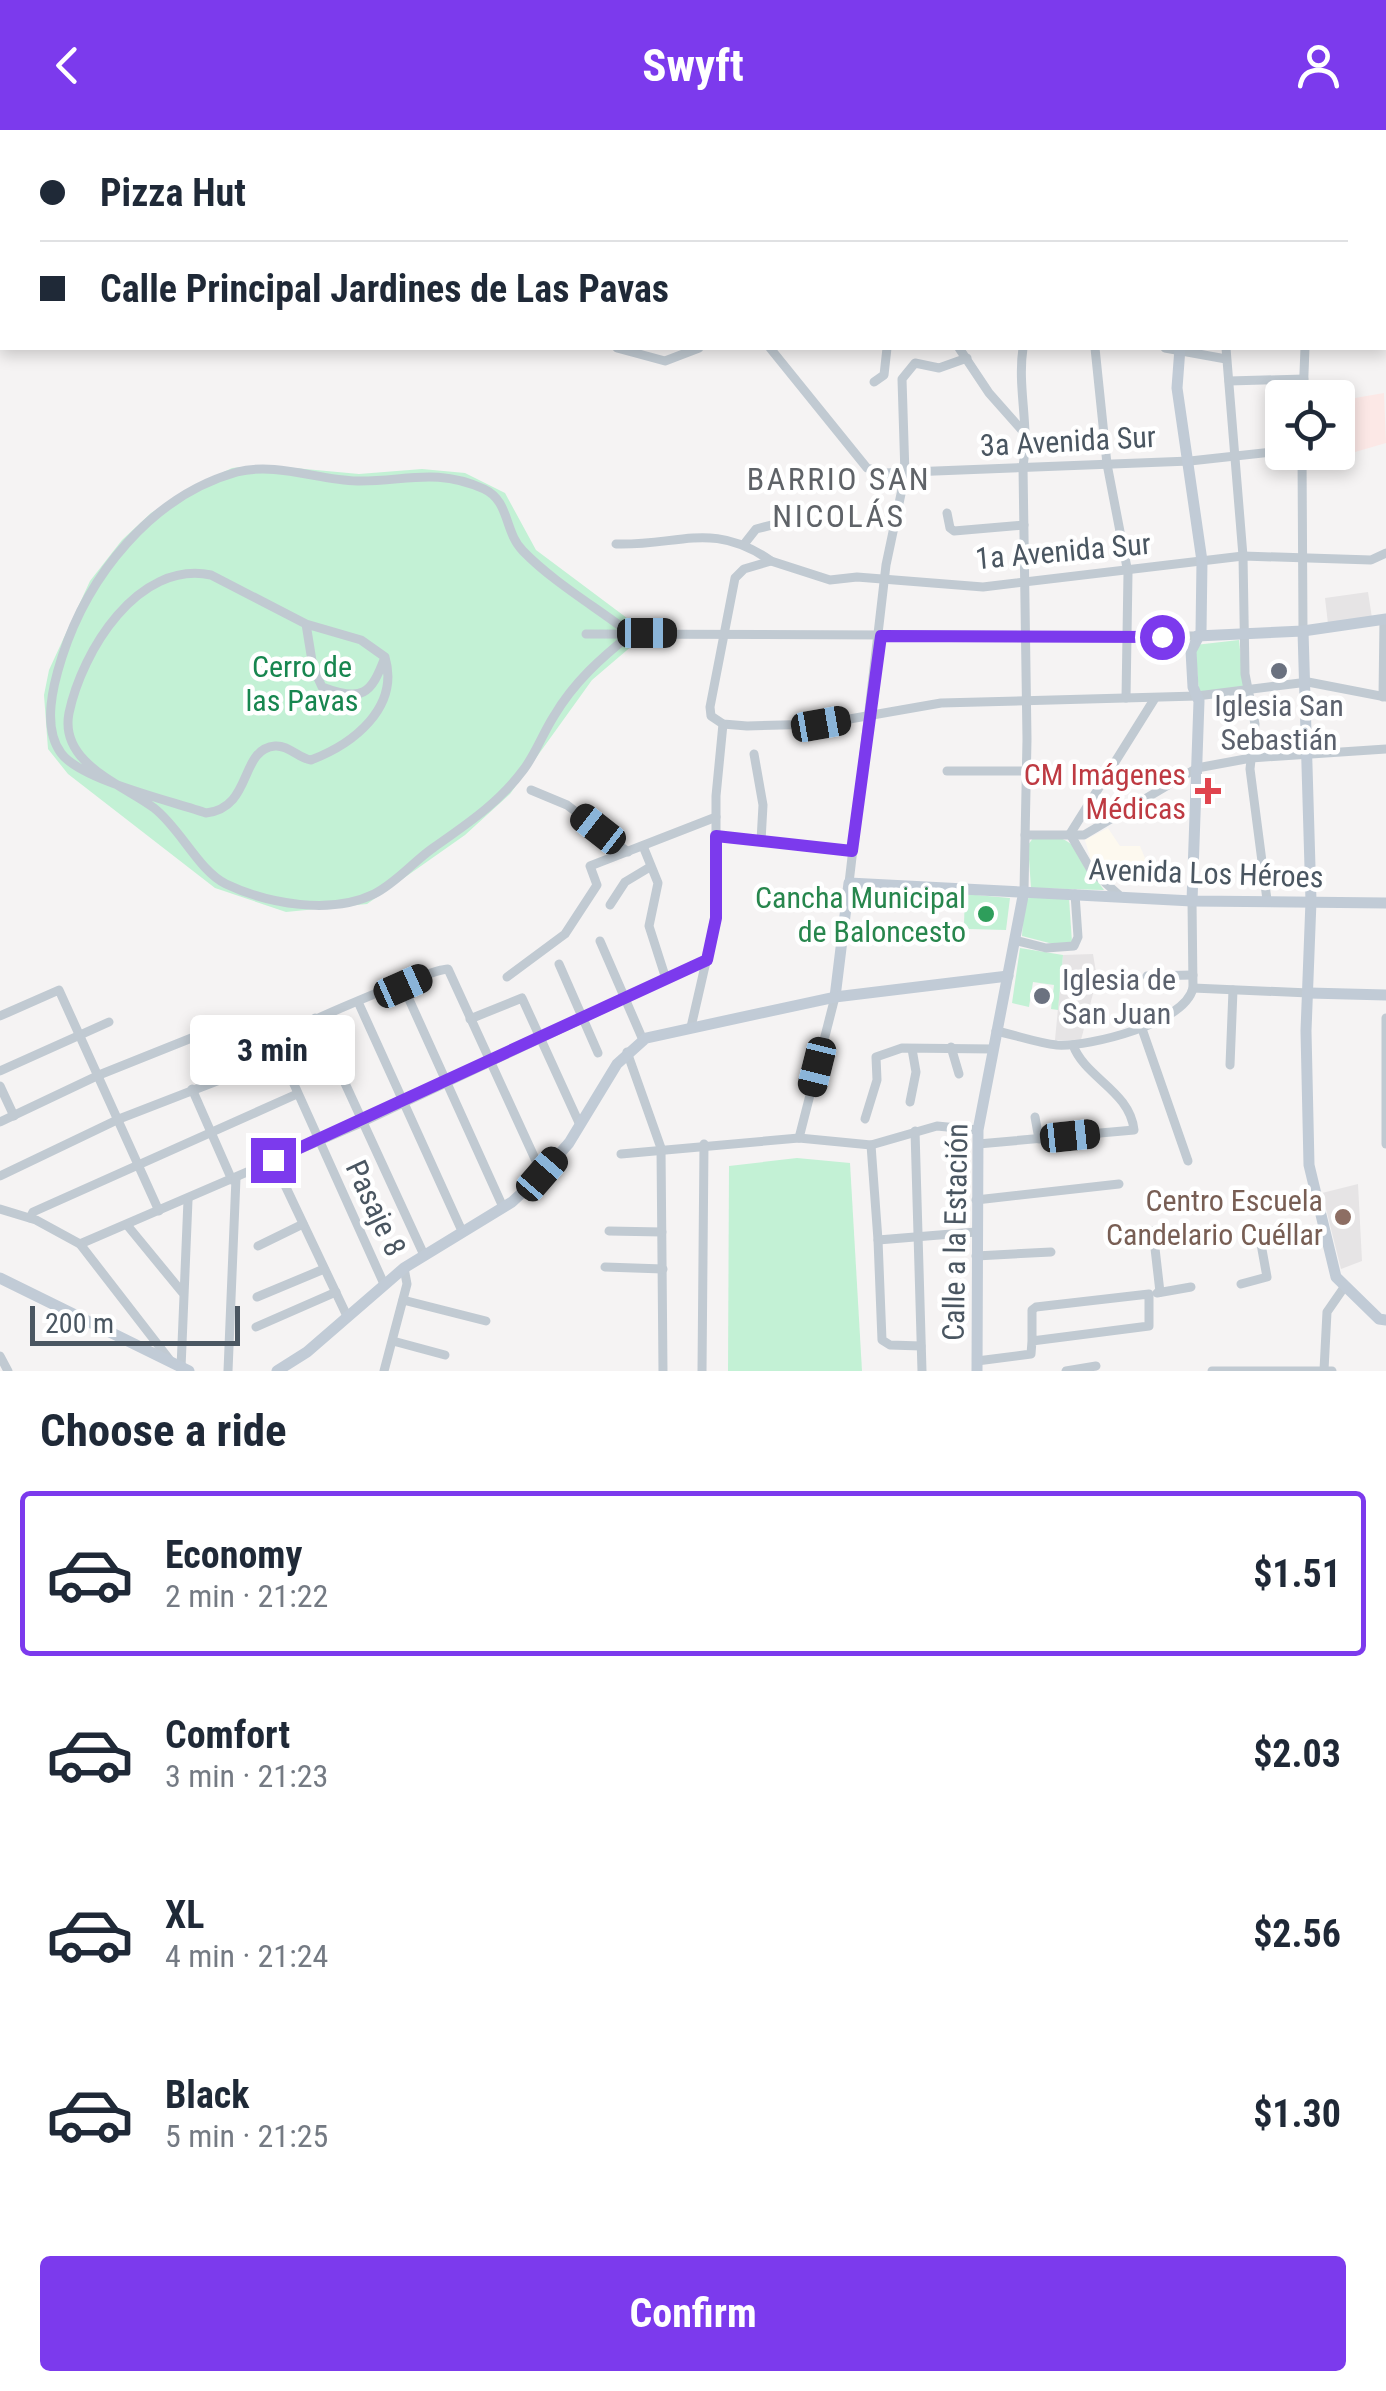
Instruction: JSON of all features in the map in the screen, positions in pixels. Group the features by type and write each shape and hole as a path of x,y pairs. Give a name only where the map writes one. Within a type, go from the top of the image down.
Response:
{"street":[{"path":"624,350 665,361 694,350"},
{"path":"772,350 867,468 905,475"},
{"path":"886,350 879,378 902,379"},
{"path":"961,350 988,394 1028,437"},
{"path":"1023,350 1020,374 1028,437 1023,468 1027,702 1024,891"},
{"path":"1094,350 1108,464 1128,573 1126,698"},
{"path":"996,1030 1089,1044 1141,1026 1190,1000 1197,768 1197,696 1191,651 1197,636 1202,562 1177,388 1179,350"},
{"path":"1191,350 1226,353 1243,556 1244,635 1255,724 1251,758 1267,900"},
{"path":"1228,381 1304,379 1304,350"},
{"path":"799,1138 834,997 850,883 885,580 905,475 902,379 916,362 938,368 967,358"},
{"name":"3a Avenida Sur","path":"905,475 1190,461 1265,453"},
{"path":"631,634 519,548 505,510 488,491 464,482 422,476 364,482 323,480 277,469 238,472 158,513 124,546 96,583 70,632 56,674 52,730 68,760 102,776 206,813 220,812 229,808 257,756 267,748 285,747 311,760 350,740 376,717 388,683 385,657 362,640 306,624 211,575 178,574 140,590 102,635 68,716 78,751 102,776 151,806 184,835 207,871 224,883 296,904 350,902 392,882 503,795 526,766 572,688 631,634"},
{"path":"1302,470 1311,901 1309,1165 1336,1278 1379,1320 1386,1320"},
{"path":"947,513 954,530 1024,525"},
{"path":"616,544 700,535 745,543 756,529 800,518"},
{"name":"1a Avenida Sur","path":"745,543 770,561 830,580 983,588 1243,556 1371,560 1386,553"},
{"path":"586,634 728,633 881,636 1026,634 1127,638 1244,635 1385,619 1385,697 1308,682 1197,696 941,702 821,724 723,724 711,716 728,633 735,578 744,569 770,561"},
{"path":"306,624 313,667 322,686 354,695 368,690 374,686 385,657"},
{"path":"1070,834 1155,698"},
{"path":"691,1027 716,918 716,817 723,724"},
{"path":"1026,835 1087,834 1197,768 1251,758 1386,749"},
{"path":"754,754 763,805 762,841"},
{"path":"948,771 1027,771"},
{"path":"531,790 567,805 628,852"},
{"path":"507,977 565,934 598,886 590,866 716,817"},
{"path":"1070,834 1092,870 1119,896"},
{"path":"716,836 852,851"},
{"path":"642,846 658,882 649,926 666,979"},
{"path":"610,905 625,882 650,868"},
{"name":"Avenida Los Héroes","path":"850,883 1192,901 1386,903"},
{"name":"Calle a la Estación","path":"977,1366 978,1130 1024,891"},
{"path":"1014,940 1046,948 1074,946 1078,937 1076,894"},
{"path":"600,941 644,1040"},
{"path":"80,1244 446,1084 707,960"},
{"path":"559,964 598,1053"},
{"path":"424,1256 314,1018 448,969 542,1174"},
{"path":"1146,976 1193,975"},
{"path":"277,1371 307,1352 404,1268 503,1207 542,1174 580,1125 627,1052 644,1040 834,997 1008,976"},
{"path":"403,986 503,1207"},
{"path":"1193,988 1386,995"},
{"path":"0,1016 59,990 159,1211"},
{"path":"1230,1065 1233,990"},
{"path":"470,1019 520,996 580,1125"},
{"path":"360,1004 462,1231"},
{"name":"Pasaje 8","path":"314,1018 275,1042 384,1284"},
{"path":"1386,1018 1386,1144"},
{"path":"0,1070 109,1022"},
{"path":"0,1122 99,1075 229,1023"},
{"path":"1141,1026 1188,1161"},
{"path":"978,1144 1134,1130 1124,1103 1080,1059 1073,1044"},
{"path":"951,1047 959,1074"},
{"path":"865,1118 877,1080 876,1057 912,1048 993,1049"},
{"path":"910,1102 916,1072 912,1048"},
{"path":"627,1052 661,1148 663,1371"},
{"path":"1,1173 119,1119 256,1066"},
{"path":"0,1086 14,1116"},
{"path":"192,1090 234,1179 228,1371"},
{"path":"30,1218 33,1212 138,1163 297,1094"},
{"path":"1036,1116 1039,1139"},
{"path":"621,1154 799,1138 871,1145 937,1126 978,1130"},
{"path":"915,1131 921,1233 922,1371"},
{"path":"702,1371 704,1144"},
{"path":"871,1145 882,1340 890,1345 921,1346"},
{"path":"273,1160 347,1316"},
{"path":"976,1200 1119,1184"},
{"path":"180,1367 188,1200"},
{"path":"0,1210 30,1218 80,1244 180,1367"},
{"path":"258,1246 303,1224"},
{"path":"127,1225 183,1293"},
{"path":"609,1231 662,1232"},
{"path":"1032,1341 1150,1326 1155,1293 1153,1231"},
{"path":"878,1238 976,1232"},
{"path":"1241,1284 1267,1278 1261,1244 1325,1236"},
{"path":"976,1256 1050,1252"},
{"path":"605,1267 663,1270"},
{"path":"257,1298 324,1268"},
{"path":"384,1371 407,1284 404,1268"},
{"path":"0,1278 180,1367"},
{"path":"1324,1370 1327,1312 1345,1286"},
{"path":"977,1366 1030,1354 1032,1310 1036,1308 1192,1287"},
{"path":"256,1328 336,1292"},
{"path":"403,1300 486,1320"},
{"path":"393,1342 445,1355"},
{"path":"0,1356 8,1371"},
{"path":"1066,1371 1096,1366"},
{"path":"1212,1371 1332,1371"}],"shaded area":[{"path":"1384,393 1386,443 1355,452 1355,398"},
{"path":"1368,592 1372,618 1328,624 1325,598"},
{"path":"1108,828 1120,846 1140,846 1149,868 1147,878 1123,876 1116,882 1092,864 1085,840"},
{"path":"1093,954 1097,978 1081,1040 1055,1040 1063,955"},
{"name":"Centro Escuela Candelario Cuéllar","path":"1358,1184 1362,1261 1341,1269 1322,1193"}],"green space":[{"name":"Cerro de las Pavas","path":"262,465 359,474 422,469 465,473 505,493 536,550 647,633 592,680 510,794 465,835 367,904 286,912 215,888 68,774 48,749 44,695 49,670 90,581 122,540 151,513 232,468"},
{"path":"1239,640 1244,688 1199,692 1195,645"},
{"path":"1036,834 1062,838 1078,850 1104,890 1031,888 1028,845"},
{"name":"Cancha Municipal de Baloncesto","path":"965,894 1010,898 1006,930 969,929 964,924"},
{"path":"1034,896 1069,898 1072,942 1057,945 1022,936 1024,900"},
{"path":"1020,948 1063,955 1058,1010 1051,1009 1054,985 1033,982 1029,1007 1012,1003"},
{"path":"797,1158 850,1163 862,1371 728,1371 729,1166"}],"place":[{"name":"Iglesia San Sebastián","path":"1279,671"},
{"name":"CM Imágenes Médicas","path":"1208,791"},
{"name":"Cancha Municipal de Baloncesto","path":"986,914"},
{"name":"Iglesia de San Juan","path":"1042,996"},
{"name":"Centro Escuela Candelario Cuéllar","path":"1343,1217"}],"district":[{"name":"BARRIO SAN NICOLÁS","path":"839,498"}],"route":[{"path":"273,1160 426,1094 707,960 716,918 716,836 852,851 881,636 1162,637"}]}
